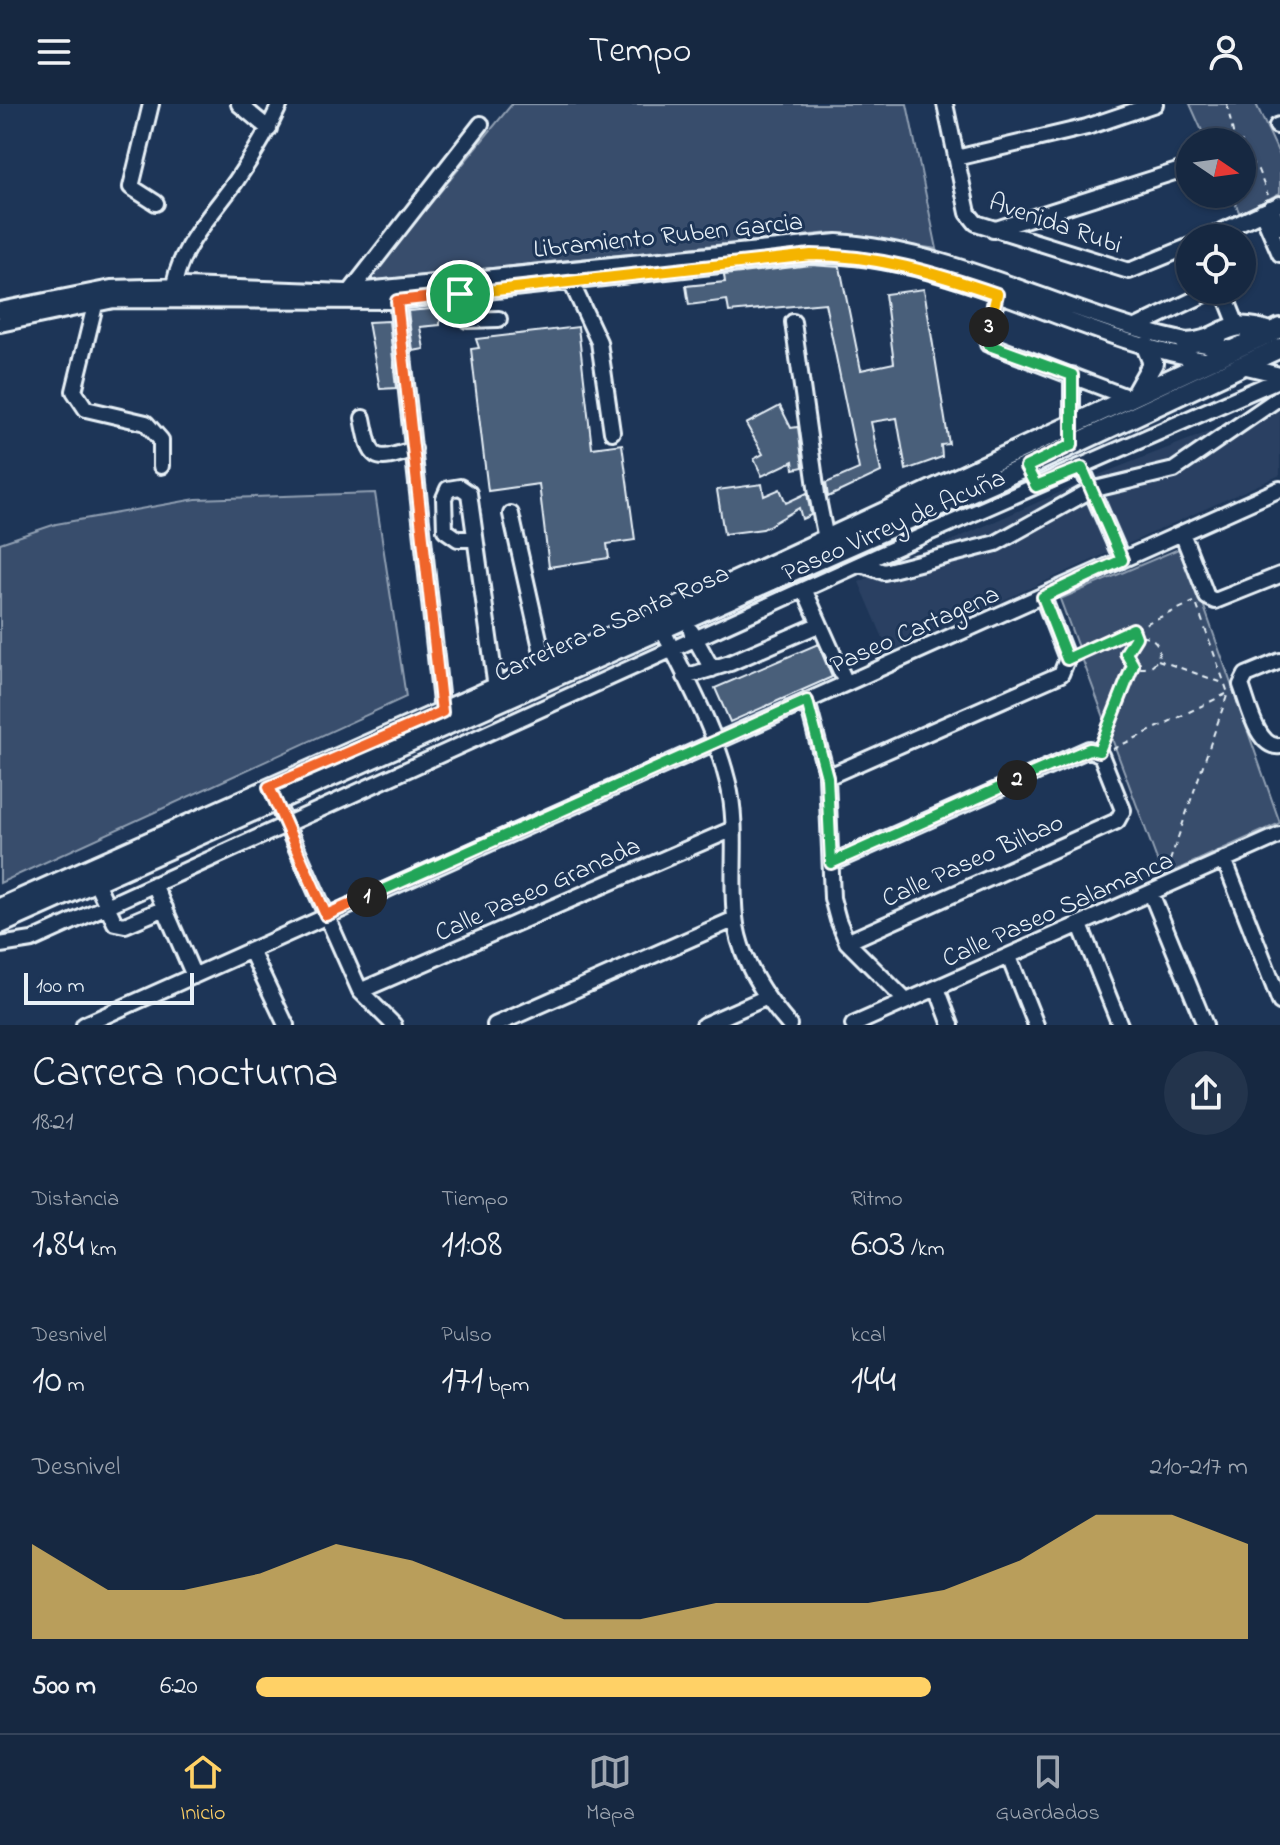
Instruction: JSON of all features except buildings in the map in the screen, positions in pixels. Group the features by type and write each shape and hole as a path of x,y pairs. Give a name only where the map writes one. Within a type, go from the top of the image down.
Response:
{"main road":[{"path":"1185,343 1207,338 1237,325 1275,330"},
{"name":"Carretera a Santa Rosa","path":"0,908 272,794 402,745 528,688 659,622 893,516 1016,449 1275,330"},
{"path":"1131,395 1153,363 1146,346"},
{"name":"Carretera a Santa Rosa","path":"893,516 1026,467 1276,353"},
{"name":"Carretera a Santa Rosa","path":"0,924 96,882 442,712 545,666 659,622"}],"street":[{"path":"151,104 131,187 156,203"},
{"path":"239,104 269,129"},
{"path":"173,292 188,248 269,129 280,104"},
{"name":"Avenida Rubi","path":"945,104 970,217 993,230 1129,271 1176,252"},
{"path":"956,158 1087,127 1155,104"},
{"path":"350,292 481,124"},
{"path":"993,230 1176,171"},
{"path":"1271,208 1280,227"},
{"path":"1237,224 1271,208"},
{"path":"1271,208 1280,254"},
{"name":"Libramiento Ruben Garcia","path":"0,310 98,296 173,292 350,292 837,242 925,256 1185,343 1276,353"},
{"name":"Libramiento Ruben Garcia","path":"173,292 350,304 811,255 840,255 891,262 997,294 1146,346 1280,377"},
{"path":"571,282 599,342 612,432"},
{"path":"460,294 467,320 499,319"},
{"path":"997,294 987,343 1131,395"},
{"path":"98,296 74,391 86,409 146,423 161,440 161,466"},
{"name":"Libramiento Ruben Garcia","path":"0,324 98,296"},
{"path":"397,301 442,712"},
{"path":"1136,327 1184,304"},
{"path":"1229,304 1237,325"},
{"path":"793,322 828,546"},
{"path":"1072,375 1072,445"},
{"name":"Paseo Virrey de Acuña","path":"0,945 32,940 695,638 1082,468 1280,377"},
{"path":"861,564 884,572 996,543 1091,490 1174,470 1280,397"},
{"path":"363,418 369,450 377,458 387,459 414,449"},
{"path":"1016,449 1036,486"},
{"path":"1082,468 1122,560"},
{"name":"Paseo Cartagena","path":"84,1025 1280,489"},
{"path":"511,514 545,666"},
{"path":"893,516 906,543"},
{"path":"1182,533 1207,597 1221,602 1280,575"},
{"path":"475,539 496,688"},
{"path":"739,586 752,613"},
{"path":"805,591 846,683"},
{"path":"827,777 1061,674 1067,659 1043,597"},
{"path":"681,612 712,669"},
{"path":"659,622 716,742 729,786 735,919 744,952 765,998 789,1025"},
{"path":"685,677 818,625"},
{"path":"1279,747 1263,741 1234,689 1246,675 1280,661"},
{"path":"528,688 537,710"},
{"path":"807,701 827,777 832,898 847,942 906,1001"},
{"path":"402,745 413,767"},
{"path":"831,863 1096,752"},
{"name":"Calle Paseo Bilbao","path":"847,942 1117,821 1123,810 1096,752"},
{"path":"272,794 360,991 394,1025"},
{"name":"Calle Paseo Granada","path":"360,991 733,829"},
{"name":"Calle Paseo Salamanca","path":"853,1025 1280,835"},
{"path":"1224,859 1280,1002"},
{"path":"96,882 115,923 125,925 165,908"},
{"path":"154,884 194,976"},
{"path":"1156,890 1205,1025"},
{"path":"495,1025 735,919"},
{"path":"1080,925 1120,1025"},
{"path":"251,951 283,1020 267,1025"},
{"path":"1009,957 1036,1025"},
{"path":"937,988 951,1025"},
{"path":"704,1025 765,998"}],"path":[{"path":"1227,104 1232,128"},
{"path":"1256,168 1271,208"},
{"path":"1067,659 1196,601 1223,683"},
{"path":"1133,629 1136,637"},
{"path":"1136,637 1155,641 1158,646 1157,660 1146,668 1133,665 1126,653 1136,637"},
{"path":"1157,660 1234,689"},
{"path":"1096,752 1133,665"},
{"path":"1096,752 1234,689"},
{"path":"1156,890 1234,689"}],"shaded area":[{"path":"512,104 907,104 937,249 830,233 367,281"},
{"path":"1190,104 1256,104 1280,156 1280,193 1256,206 1256,128 1201,128"},
{"path":"1237,208 1251,208 1240,214"},
{"path":"1280,404 1280,475 889,652 859,582 1101,474"},
{"path":"375,493 406,697 0,883 0,543 56,524 196,499"},
{"path":"1183,547 1280,823 1163,876 1060,599"}],"route":[{"path":"827,255 891,262 997,294 987,343 1072,375 1072,445 1026,467 1036,486 1082,468 1122,560 1043,597 1067,659 1133,629 1136,637 1130,641 1126,653 1133,665 1099,751 1089,749 831,863 827,777 807,701 326,915 269,787 442,712 397,301 460,294 827,255"}]}
